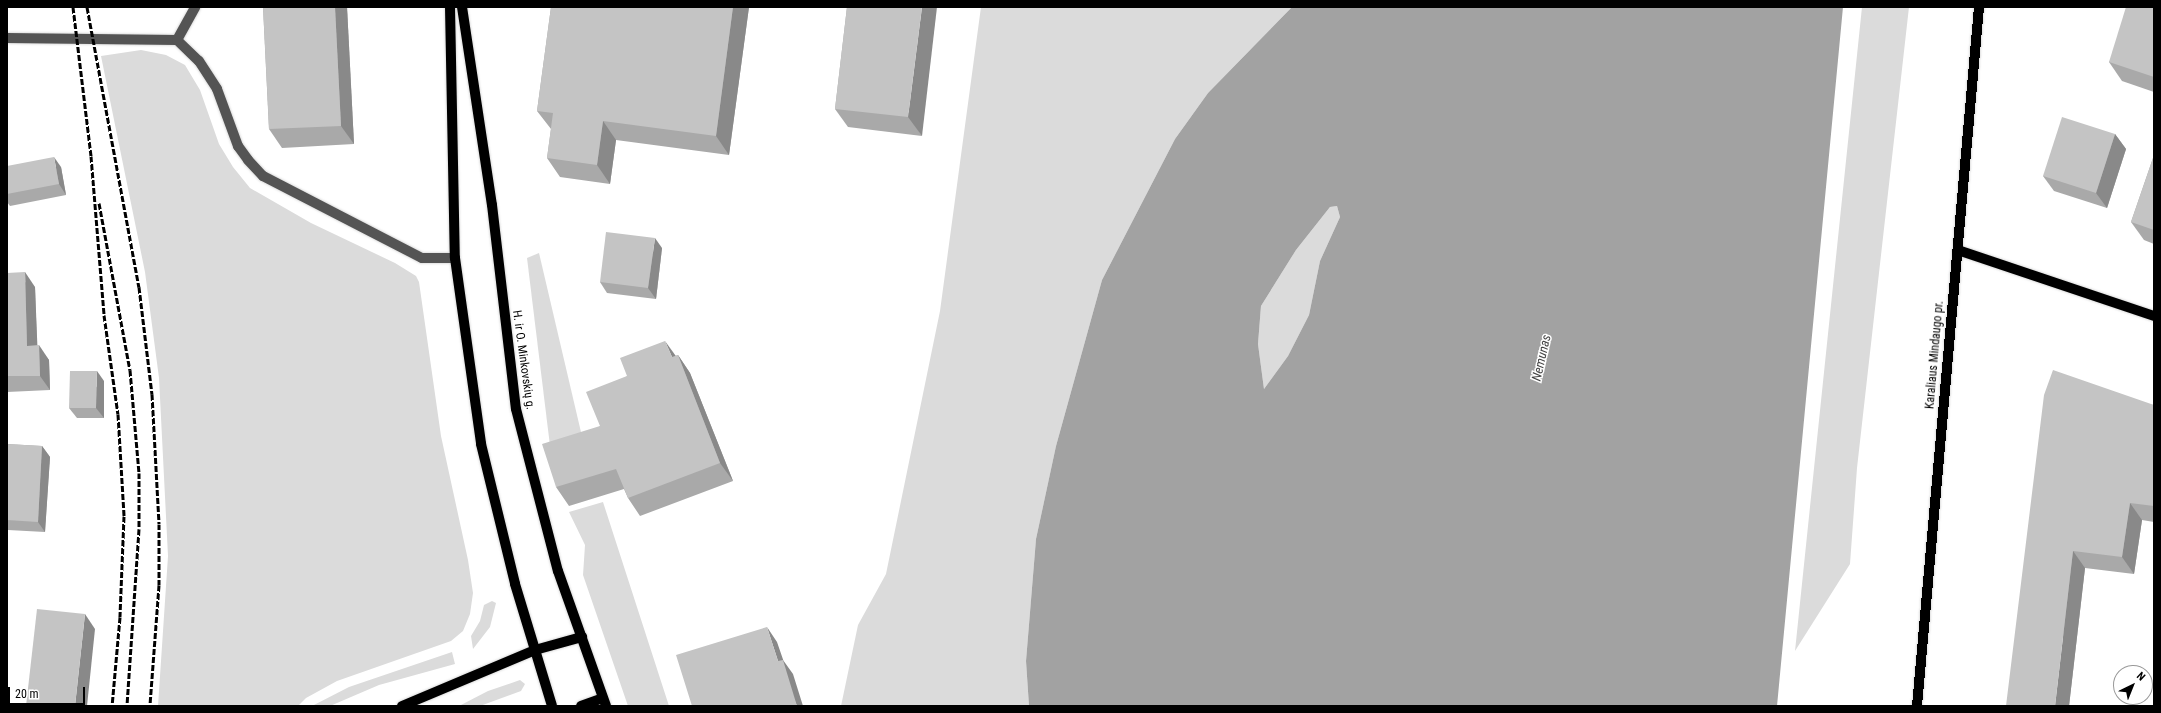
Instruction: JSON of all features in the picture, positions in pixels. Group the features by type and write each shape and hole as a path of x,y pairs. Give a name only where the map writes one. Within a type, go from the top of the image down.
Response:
{"main road":[{"path":"450,7 455,258 481,444 515,584 552,706"},
{"name":"H. ir O. Minkovskių g.","path":"462,7 492,205 516,409 558,571 605,702"},
{"name":"Karaliaus Mindaugo pr.","path":"1917,706 1979,7"},
{"path":"1958,250 2154,316"},
{"path":"402,706 535,650 582,637"},
{"path":"581,706 605,702"}],"street":[{"path":"177,40 195,7"},
{"path":"7,38 177,40 199,61 216,89 238,146 248,160 263,176 422,258 455,258"}],"shaded area":[{"path":"981,7 1292,7 1208,93 1175,139 1102,280 1056,446 1036,539 1026,661 1029,706 841,706 858,625 886,574 940,311"},
{"path":"1862,7 1909,7 1857,468 1850,564 1795,651"},
{"path":"141,50 166,55 185,65 200,90 219,144 233,167 250,188 311,223 395,263 416,276 419,282 441,436 468,560 473,593 470,614 463,631 451,641 337,681 306,698 298,706 158,706 168,556 159,378 145,272 101,56"},
{"path":"1337,206 1340,217 1320,261 1309,315 1288,356 1264,389 1258,344 1261,306 1296,250 1330,207"},
{"path":"539,253 584,445 551,454 527,258"},
{"path":"603,502 669,706 628,706 583,575 585,545 569,512"},
{"path":"492,601 496,603 490,627 473,649 471,636 480,621 484,605"},
{"path":"452,652 455,664 379,685 330,706 312,706 349,687"},
{"path":"520,680 525,684 521,691 480,706 459,706 488,691"}],"water":[{"name":"Nemunas","path":"1292,7 1843,7 1777,706 1029,706 1026,661 1036,539 1056,446 1102,280 1175,139 1208,93","holes":["1337,206 1340,217 1320,261 1309,315 1288,356 1264,389 1258,344 1261,306 1296,250 1330,207"]}],"building":[{"path":"263,7 335,7 341,126 269,129"},
{"path":"551,7 733,7 716,136 603,121 597,165 547,158 553,113 537,111"},
{"path":"847,7 922,7 908,117 835,109"},
{"path":"2126,7 2154,7 2154,77 2109,62"},
{"path":"2062,117 2115,134 2096,193 2043,176"},
{"path":"2154,155 2154,230 2131,222"},
{"path":"54,157 59,184 7,194 7,166"},
{"path":"606,232 655,238 648,288 600,282"},
{"path":"25,272 27,346 39,345 40,376 7,376 7,273"},
{"path":"665,341 672,357 678,355 720,463 628,498 616,469 556,487 542,444 600,426 586,392 627,376 620,358"},
{"path":"2053,370 2154,405 2154,506 2130,503 2122,557 2073,551 2055,706 2006,706 2044,395"},
{"path":"70,371 97,371 96,408 69,408"},
{"path":"7,444 42,446 38,522 7,520"},
{"path":"37,609 85,614 75,706 26,706"},
{"path":"767,627 778,661 783,660 797,706 692,706 676,655"}],"railway":[{"path":"73,7 91,156 104,315 118,414 124,516 120,617 112,706"},
{"path":"87,7 139,287 152,394 159,524 159,585 150,706"},
{"path":"99,203 130,370 139,473 139,529 127,706"}]}
